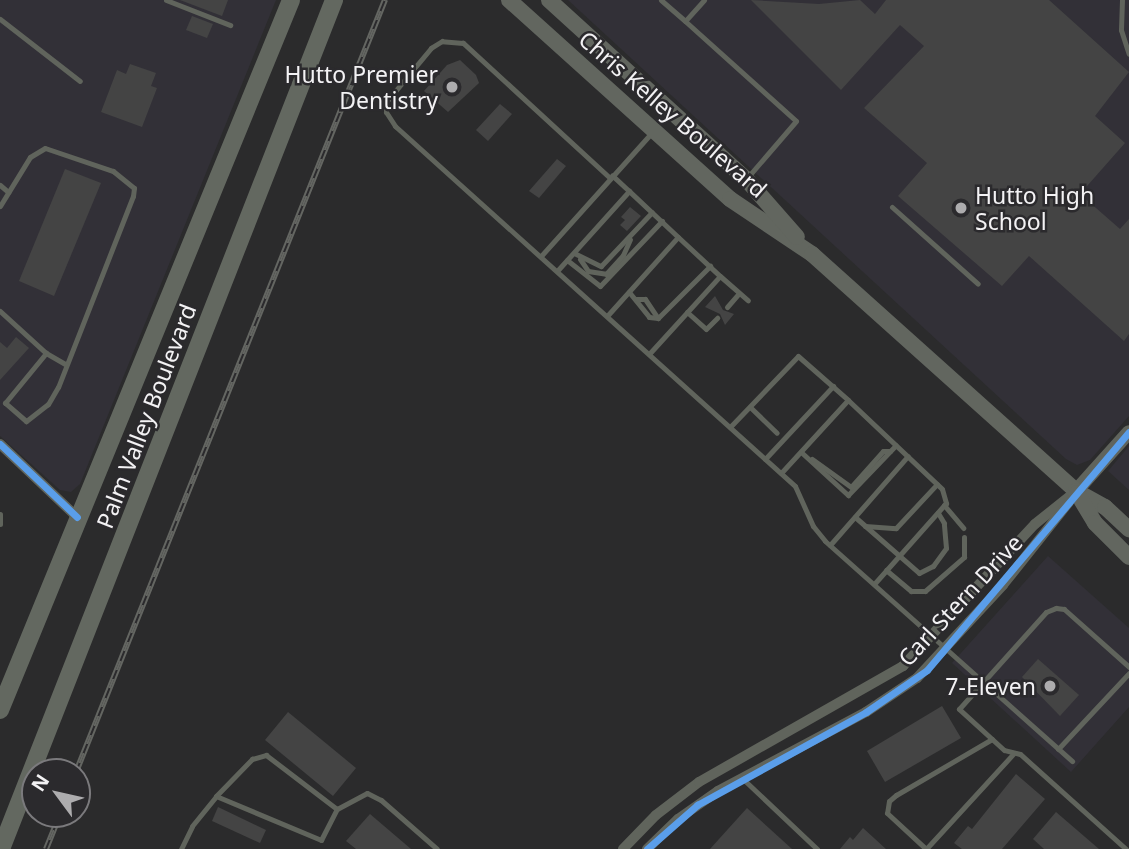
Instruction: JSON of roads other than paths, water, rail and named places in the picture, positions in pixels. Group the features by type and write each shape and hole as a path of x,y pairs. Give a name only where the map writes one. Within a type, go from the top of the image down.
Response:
{"highway":[{"name":"Palm Valley Boulevard","path":"0,710 291,0"},
{"name":"Palm Valley Boulevard","path":"1,849 334,0"}],"main road":[{"name":"Chris Kelley Boulevard","path":"509,0 730,199 812,254"},
{"name":"Chris Kelley Boulevard","path":"549,0 746,179 812,254 1076,491 1105,507 1129,529"},
{"name":"Chris Kelley Boulevard","path":"1076,491 1095,523 1129,557"}],"street":[{"name":"Carl Stern Drive","path":"645,849 688,812 742,778 880,704 917,678 947,649 1047,534 1076,491 1129,432"},
{"path":"0,444 77,517"},
{"name":"Carl Stern Drive","path":"623,849 699,782 872,688 934,637 1035,524 1076,491"}],"lane":[{"path":"166,0 230,24"},
{"path":"685,22 704,0"},
{"path":"1122,0 1121,30 1129,54"},
{"path":"665,1 796,121 746,179"},
{"path":"0,19 80,81"},
{"path":"748,300 463,43 453,40 431,48 397,84 386,102 386,112 395,126 800,492 813,526 830,545 1072,761"},
{"path":"541,256 654,130"},
{"path":"0,206 30,157 44,148 113,171 134,188 53,395 36,417 26,421 3,401 46,353"},
{"path":"0,185 8,192"},
{"path":"557,271 629,191"},
{"path":"892,207 978,284"},
{"path":"580,259 601,266 652,212"},
{"path":"567,260 600,286 662,221"},
{"path":"574,253 589,271 606,274 623,255 632,235"},
{"path":"607,316 678,237"},
{"path":"658,318 710,266"},
{"path":"649,354 720,276"},
{"path":"629,292 649,317 658,318"},
{"path":"727,307 739,293"},
{"path":"636,299 645,299 658,318"},
{"path":"0,311 46,353 65,364"},
{"path":"687,312 706,329 717,318"},
{"path":"730,427 798,356 937,484 946,496 944,505 874,584"},
{"path":"765,459 833,386"},
{"path":"781,474 848,400"},
{"path":"750,407 777,433"},
{"path":"801,452 848,495 896,445"},
{"path":"830,545 908,456"},
{"path":"864,526 896,528 937,484"},
{"path":"944,505 963,528"},
{"path":"855,517 919,573 933,566 946,548 947,538 938,513"},
{"path":"0,514 0,524"},
{"path":"886,570 911,591 930,589 964,557 964,537"},
{"path":"1126,849 959,709 1046,612 1056,608 1064,609 1129,667"},
{"path":"1058,749 1129,673"},
{"path":"992,739 896,795 889,801 887,813 926,849 1014,753"},
{"path":"181,849 216,796 252,759 267,755 337,809"},
{"path":"742,778 817,849"},
{"path":"318,849 337,809 367,793 437,849"},
{"path":"216,796 321,840"},
{"path":"632,839 645,849"}],"railway":[{"path":"82,758 385,0"},
{"path":"46,849 54,828"}],"place":[{"name":"Hutto Premier Dentistry","path":"452,87"},
{"name":"Hutto High School","path":"961,208"},
{"name":"7-Eleven","path":"1050,686"}]}
